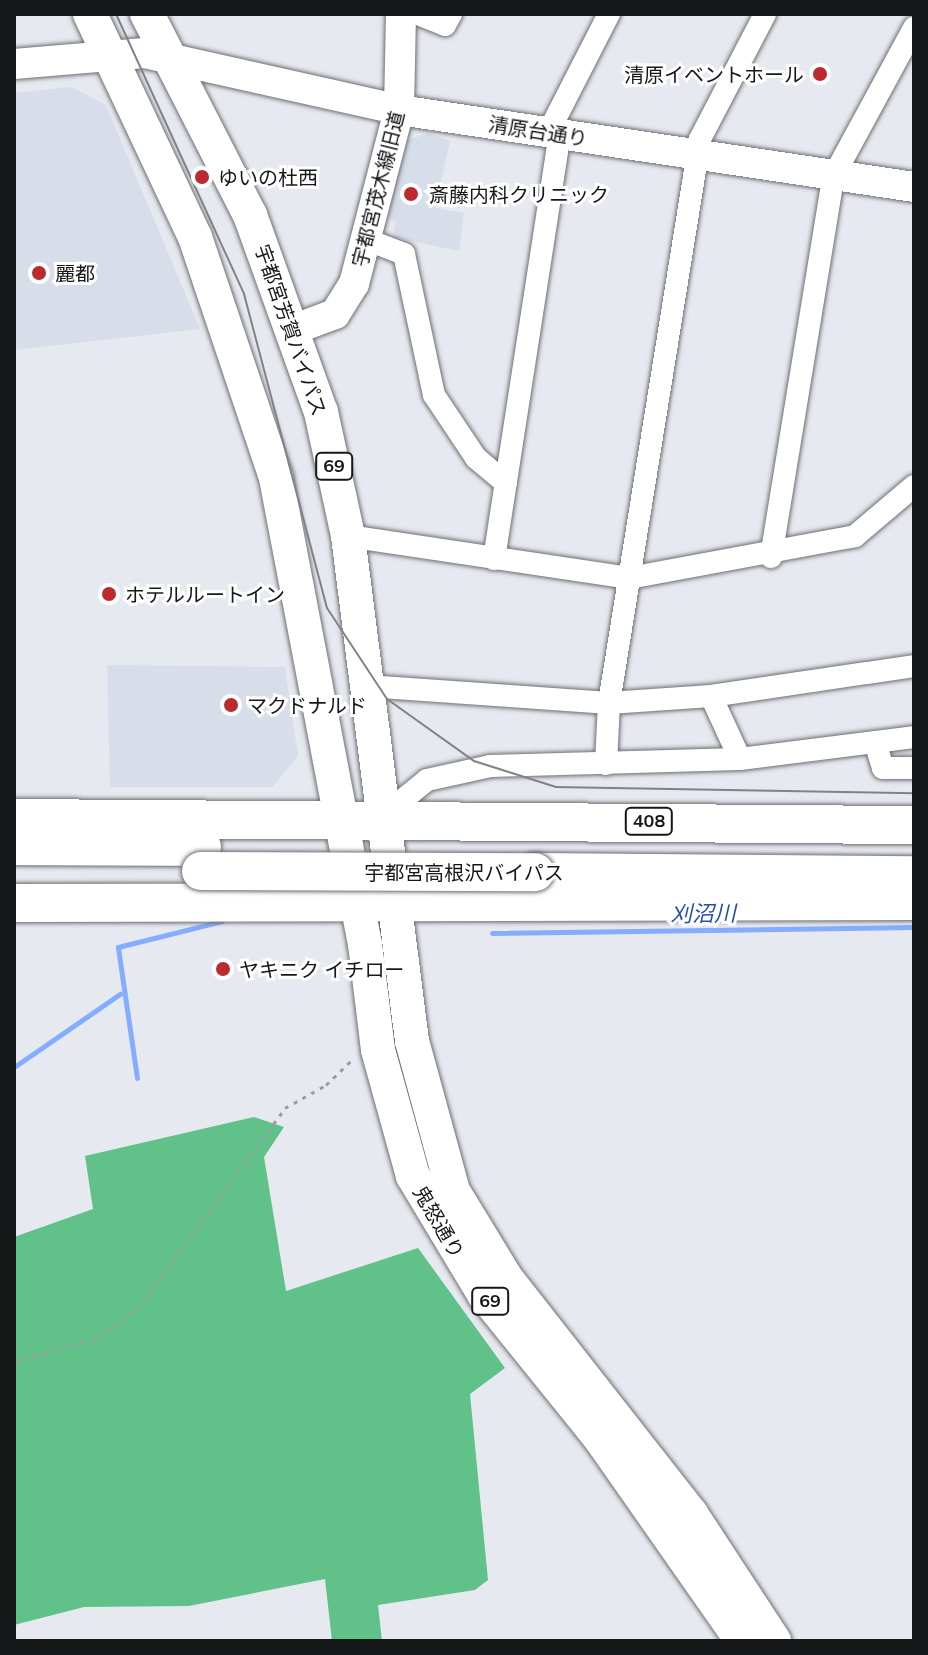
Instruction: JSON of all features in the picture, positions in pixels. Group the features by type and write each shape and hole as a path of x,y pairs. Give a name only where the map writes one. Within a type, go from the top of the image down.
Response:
{"highway":[{"name":"408","path":"14,818 384,815 914,825"},
{"name":"宇都宮高根沢バイパス","path":"14,846 202,859"},
{"name":"宇都宮高根沢バイパス","path":"14,870 202,859 536,860 914,850"},
{"name":"宇都宮高根沢バイパス","path":"536,860 914,875"},
{"path":"14,903 395,907 914,901"}],"main road":[{"name":"69","path":"90,14 113,54 164,160 246,377 289,537 340,815"},
{"name":"宇都宮芳賀バイパス","path":"147,14 165,56 245,204 295,329 348,536 395,907"},
{"name":"鬼怒通り","path":"340,815 358,906 378,1050 399,1141 431,1214 742,1641"},
{"name":"鬼怒通り","path":"395,907 423,1099 453,1191 506,1278 691,1514 774,1641"}],"street":[{"name":"宇都宮茂木線旧道","path":"295,329 344,305 399,110 401,14"},
{"path":"418,14 445,25 451,14"},
{"path":"494,559 554,134 609,14"},
{"path":"606,764 609,703 697,154 705,124 765,14"},
{"path":"771,557 833,177 914,28"},
{"name":"清原台通り","path":"14,64 113,54 165,56 399,110 914,187"},
{"path":"365,239 404,254 434,395 476,458 506,483"},
{"path":"348,536 629,578 771,557 855,536 914,486"},
{"path":"367,686 609,703 711,696 914,666"},
{"path":"711,696 740,759"},
{"path":"384,815 440,776 490,766 740,759 914,737"},
{"path":"875,742 883,768 914,768"}],"path":[{"path":"14,1362 98,1338 137,1309 285,1108 326,1085 352,1058 378,1050"}],"shaded area":[{"path":"72,87 106,105 200,329 14,350 14,93"},
{"name":"斎藤内科クリニック","path":"428,133 450,141 435,208 464,213 459,251 393,237 396,221 378,214 406,141"},
{"path":"107,665 285,667 298,756 272,787 110,787"}],"green space":[{"path":"254,1117 284,1127 264,1157 286,1291 418,1248 505,1368 470,1394 488,1580 475,1590 378,1605 382,1641 332,1641 325,1579 189,1606 84,1607 14,1625 14,1237 93,1209 85,1156"}],"waterway":[{"name":"刈沼川","path":"137,1078 118,947 222,921"},
{"name":"刈沼川","path":"492,933 914,927"},
{"path":"14,1067 120,994"}],"tram line":[{"path":"116,14 244,294 327,608 387,699 474,761 556,787 914,793"}],"place":[{"name":"清原イベントホール","path":"820,74"},
{"name":"ゆいの杜西","path":"202,177"},
{"name":"斎藤内科クリニック","path":"411,194"},
{"name":"麗都","path":"39,273"},
{"name":"ホテルルートイン","path":"109,594"},
{"name":"マクドナルド","path":"231,705"},
{"name":"ヤキニク イチロー","path":"223,969"}]}
